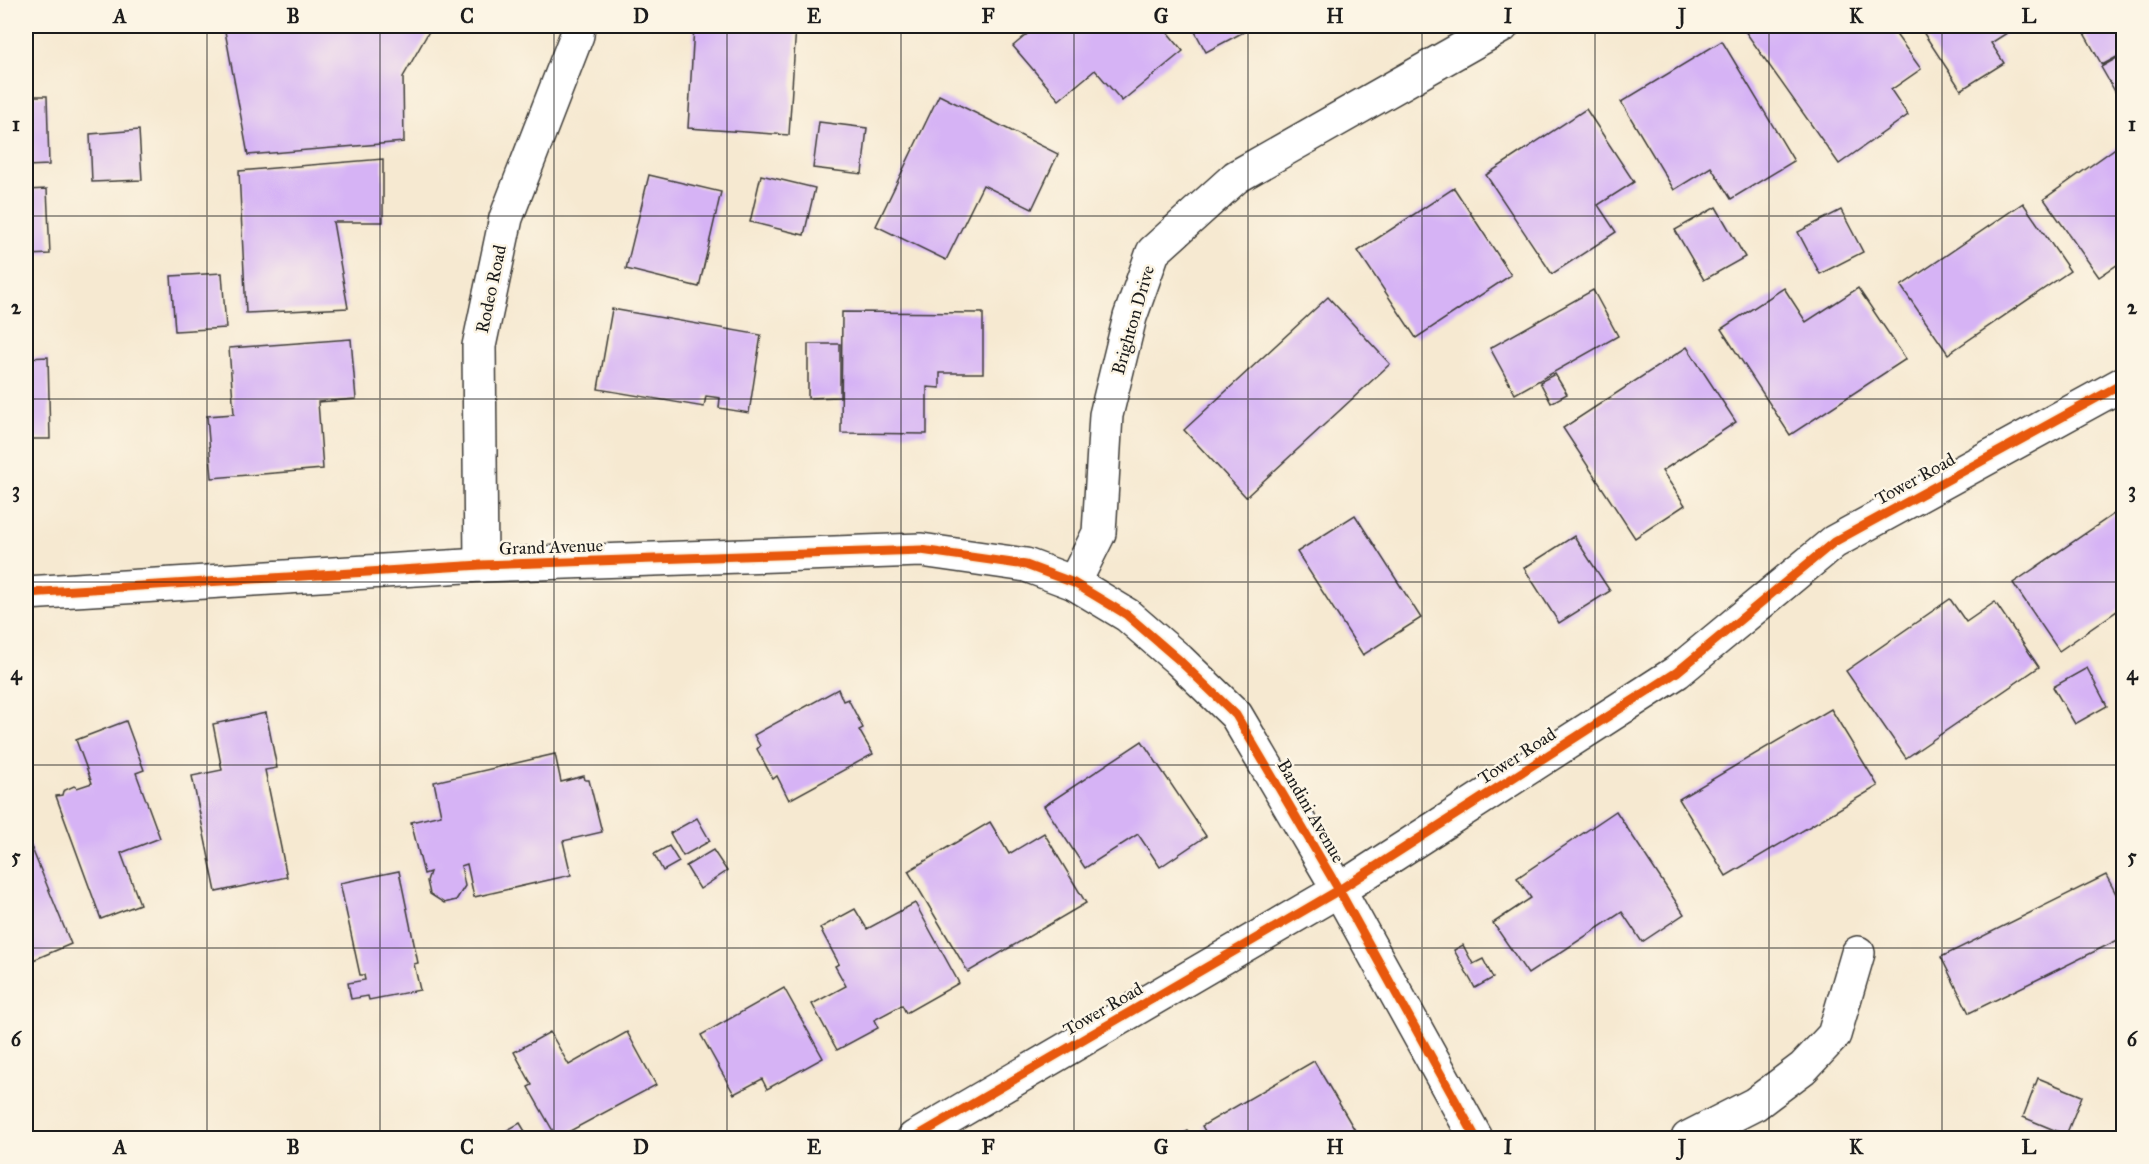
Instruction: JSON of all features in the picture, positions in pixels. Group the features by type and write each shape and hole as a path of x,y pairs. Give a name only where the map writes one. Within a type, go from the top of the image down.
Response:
{"street":[{"name":"Rodeo Road","path":"481,566 479,346 506,218 577,35 578,26"},
{"name":"Brighton Drive","path":"1074,583 1099,533 1106,415 1130,317 1153,252 1236,177 1502,26"},
{"name":"Tower Road","path":"914,1138 1339,890 1677,672 1834,542 2124,383"},
{"name":"Grand Avenue","path":"26,593 481,566 921,550 1026,565 1074,583"},
{"name":"Bandini Avenue","path":"1074,583 1127,615 1179,660 1236,715 1339,890 1476,1138"},
{"path":"1688,1138 1755,1104 1803,1068 1834,1035 1858,953"}],"building":[{"path":"224,26 432,26 403,77 404,142 248,155"},
{"path":"694,26 796,26 789,135 688,128"},
{"path":"1037,26 1162,26 1183,51 1122,101 1095,70 1059,100 1013,46"},
{"path":"1192,26 1255,26 1206,52"},
{"path":"1753,26 1890,26 1921,69 1891,90 1908,115 1839,164 1745,31"},
{"path":"1919,26 2018,26 1991,43 2004,63 1961,90"},
{"path":"2080,26 2124,26 2124,53 2102,65"},
{"path":"1722,41 1794,161 1731,199 1711,167 1674,190 1621,102"},
{"path":"2124,54 2124,107 2101,67"},
{"path":"939,95 1058,154 1032,209 983,185 946,260 876,226"},
{"path":"26,96 47,96 49,165 26,166"},
{"path":"1586,109 1634,182 1598,205 1616,232 1552,274 1486,175"},
{"path":"819,122 867,128 862,174 813,168"},
{"path":"139,130 142,180 92,182 90,134"},
{"path":"2124,142 2124,260 2099,277 2044,199"},
{"path":"383,159 383,222 333,222 348,308 246,313 239,171"},
{"path":"649,175 721,192 699,287 626,269"},
{"path":"761,175 815,188 804,235 750,222"},
{"path":"1454,188 1511,275 1416,338 1358,251"},
{"path":"47,189 50,254 28,255 31,338 26,338 26,190"},
{"path":"2023,203 2070,271 1948,354 1901,286"},
{"path":"1716,207 1745,257 1704,280 1675,230"},
{"path":"1841,210 1863,252 1820,274 1798,232"},
{"path":"222,273 226,328 175,331 171,276"},
{"path":"1784,288 1806,322 1858,288 1906,359 1790,435 1721,329"},
{"path":"1593,290 1618,336 1515,394 1490,348"},
{"path":"1328,297 1390,364 1246,497 1184,430"},
{"path":"612,309 761,335 749,413 719,408 720,398 706,396 704,407 598,389"},
{"path":"842,312 983,313 983,373 940,373 940,388 927,387 927,434 841,433"},
{"path":"351,339 356,399 318,402 323,469 212,478 207,416 234,414 229,348"},
{"path":"808,344 840,344 840,397 808,398"},
{"path":"1687,347 1736,422 1662,471 1685,505 1635,538 1563,428"},
{"path":"48,357 50,439 29,439 31,489 26,489 26,358"},
{"path":"1555,374 1567,394 1551,403 1540,382"},
{"path":"2124,507 2124,606 2059,651 2013,583"},
{"path":"1355,515 1421,618 1363,655 1297,552"},
{"path":"1574,536 1610,591 1559,623 1524,568"},
{"path":"1950,599 1966,622 1995,602 2039,667 1906,758 1846,671"},
{"path":"2087,668 2107,706 2075,724 2053,687"},
{"path":"838,689 843,701 848,699 863,728 859,730 873,754 789,800 777,776 773,779 757,749 760,746 754,735"},
{"path":"1831,709 1878,786 1726,876 1679,799"},
{"path":"266,713 277,768 265,770 287,877 216,892 192,776 222,770 213,724"},
{"path":"126,721 144,770 136,773 160,838 121,853 140,904 101,919 56,796 62,795 63,791 74,786 77,788 92,783 76,740"},
{"path":"1142,741 1206,836 1160,867 1138,834 1085,868 1044,806"},
{"path":"555,754 561,782 584,776 585,780 589,780 602,832 563,841 571,875 474,897 467,864 461,866 465,886 456,900 444,903 430,894 427,881 430,872 424,874 411,822 441,815 434,782"},
{"path":"1616,811 1684,914 1642,942 1622,912 1528,974 1493,923 1531,898 1517,878"},
{"path":"697,818 710,841 683,856 670,833"},
{"path":"990,822 1009,854 1044,833 1086,903 968,972 908,871"},
{"path":"26,834 71,944 26,963"},
{"path":"669,846 679,862 663,871 654,854"},
{"path":"713,850 727,871 700,889 686,866"},
{"path":"399,871 418,963 414,964 420,990 369,1000 368,996 351,999 348,983 365,980 364,975 360,975 340,883"},
{"path":"2106,875 2124,909 2124,937 1969,1013 1941,957"},
{"path":"915,903 959,983 906,1013 902,1005 874,1020 878,1028 837,1050 812,1004 846,986 835,966 839,964 820,928 855,909 867,929"},
{"path":"1463,945 1473,964 1483,959 1493,978 1475,988 1454,950"},
{"path":"784,988 823,1058 767,1089 762,1079 734,1094 701,1035"},
{"path":"550,1032 569,1065 627,1032 656,1085 557,1138 528,1087 532,1085 514,1052"},
{"path":"1314,1061 1359,1137 1209,1138 1202,1126"},
{"path":"2038,1078 2082,1096 2066,1135 2074,1138 2056,1138 2059,1132 2023,1117"},
{"path":"520,1123 529,1138 493,1138"},
{"path":"1188,1131 1192,1138 1173,1138"}],"cycle path":[{"path":"914,1138 1339,890 1677,672 1834,542 2124,383"},
{"path":"26,593 481,565 921,550 1026,565 1074,583 1127,615 1179,660 1236,715 1339,890 1476,1138"}]}
